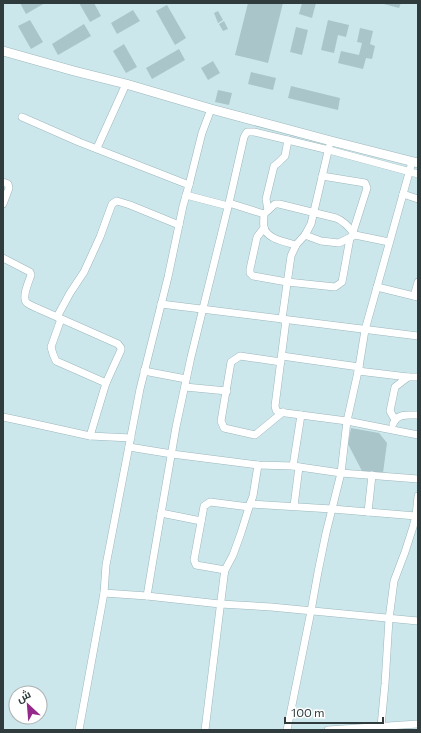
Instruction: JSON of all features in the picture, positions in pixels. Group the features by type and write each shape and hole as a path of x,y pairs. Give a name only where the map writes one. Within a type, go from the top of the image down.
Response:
{"street":[{"path":"3,51 126,84 211,109 418,174"},
{"path":"97,148 126,84"},
{"path":"79,730 104,593 106,565 144,371 168,277 186,195 202,133 211,109"},
{"path":"22,117 79,142 189,185"},
{"path":"147,596 186,379 229,205 244,137 247,132 254,132 288,140 330,146 415,162 409,172 366,330 347,421 342,473 332,509 318,572 287,730"},
{"path":"288,140 285,156 274,166 266,199 264,228 257,237 250,269 250,273 253,276 287,282 336,287 342,282 352,235 367,188 365,183 322,176"},
{"path":"330,146 311,224 305,235 296,245 291,256 287,282 281,359 275,406 276,410 278,412 347,421 418,435"},
{"path":"3,182 8,184 9,188 3,204"},
{"path":"403,194 418,199"},
{"path":"186,195 266,212"},
{"path":"106,383 56,361 53,354 51,346 59,318 70,293 84,272 113,203 117,202 130,206 179,226"},
{"path":"266,212 275,204 279,204 340,220 350,229 352,235"},
{"path":"264,228 267,234 276,239 296,245"},
{"path":"305,235 320,241 339,243 343,242 352,235 389,242"},
{"path":"3,258 31,273 25,294 25,300 27,303 39,310 120,346 121,350 106,383 90,436"},
{"path":"377,287 416,297 418,282"},
{"path":"161,304 418,336"},
{"path":"283,412 255,435 224,428 222,421 231,362 240,356 281,359 408,377 418,377"},
{"path":"144,371 186,379"},
{"path":"395,420 390,411 395,387 408,377"},
{"path":"185,387 227,391"},
{"path":"294,506 301,415"},
{"path":"392,430 395,420 399,416 418,415"},
{"path":"3,417 90,436 131,438"},
{"path":"129,447 258,465 296,466 342,473 418,479"},
{"path":"205,730 225,570 233,555 250,505 258,465"},
{"path":"368,512 372,475"},
{"path":"381,726 389,618 394,581 416,516 418,496"},
{"path":"225,570 196,565 194,560 204,506 210,502 294,506 416,516"},
{"path":"162,513 201,521"},
{"path":"104,593 418,621"},
{"path":"328,730 418,724"}],"building":[{"path":"20,3 45,3 26,14"},
{"path":"79,3 94,3 101,16 90,22"},
{"path":"248,3 283,3 268,63 235,55"},
{"path":"302,3 316,3 312,18 299,14"},
{"path":"380,3 401,3 399,8"},
{"path":"167,5 186,38 175,45 156,11"},
{"path":"133,10 140,21 117,34 111,23"},
{"path":"218,11 223,20 218,23 214,13"},
{"path":"30,20 43,42 31,49 18,26"},
{"path":"328,20 349,25 346,37 338,35 334,53 321,50"},
{"path":"224,21 228,29 223,31 219,24"},
{"path":"84,24 91,36 58,55 52,44"},
{"path":"296,27 308,30 302,55 290,52"},
{"path":"360,28 373,31 370,44 375,46 372,59 366,58 363,69 338,63 341,51 359,55 362,43 357,42"},
{"path":"124,44 137,67 126,73 113,51"},
{"path":"179,49 185,60 152,79 146,68"},
{"path":"213,61 220,73 208,80 201,68"},
{"path":"251,72 276,78 273,90 248,84"},
{"path":"291,86 340,98 338,110 288,98"},
{"path":"218,90 232,93 229,105 215,102"},
{"path":"351,428 379,433 387,443 383,473 362,471 348,444"}]}
